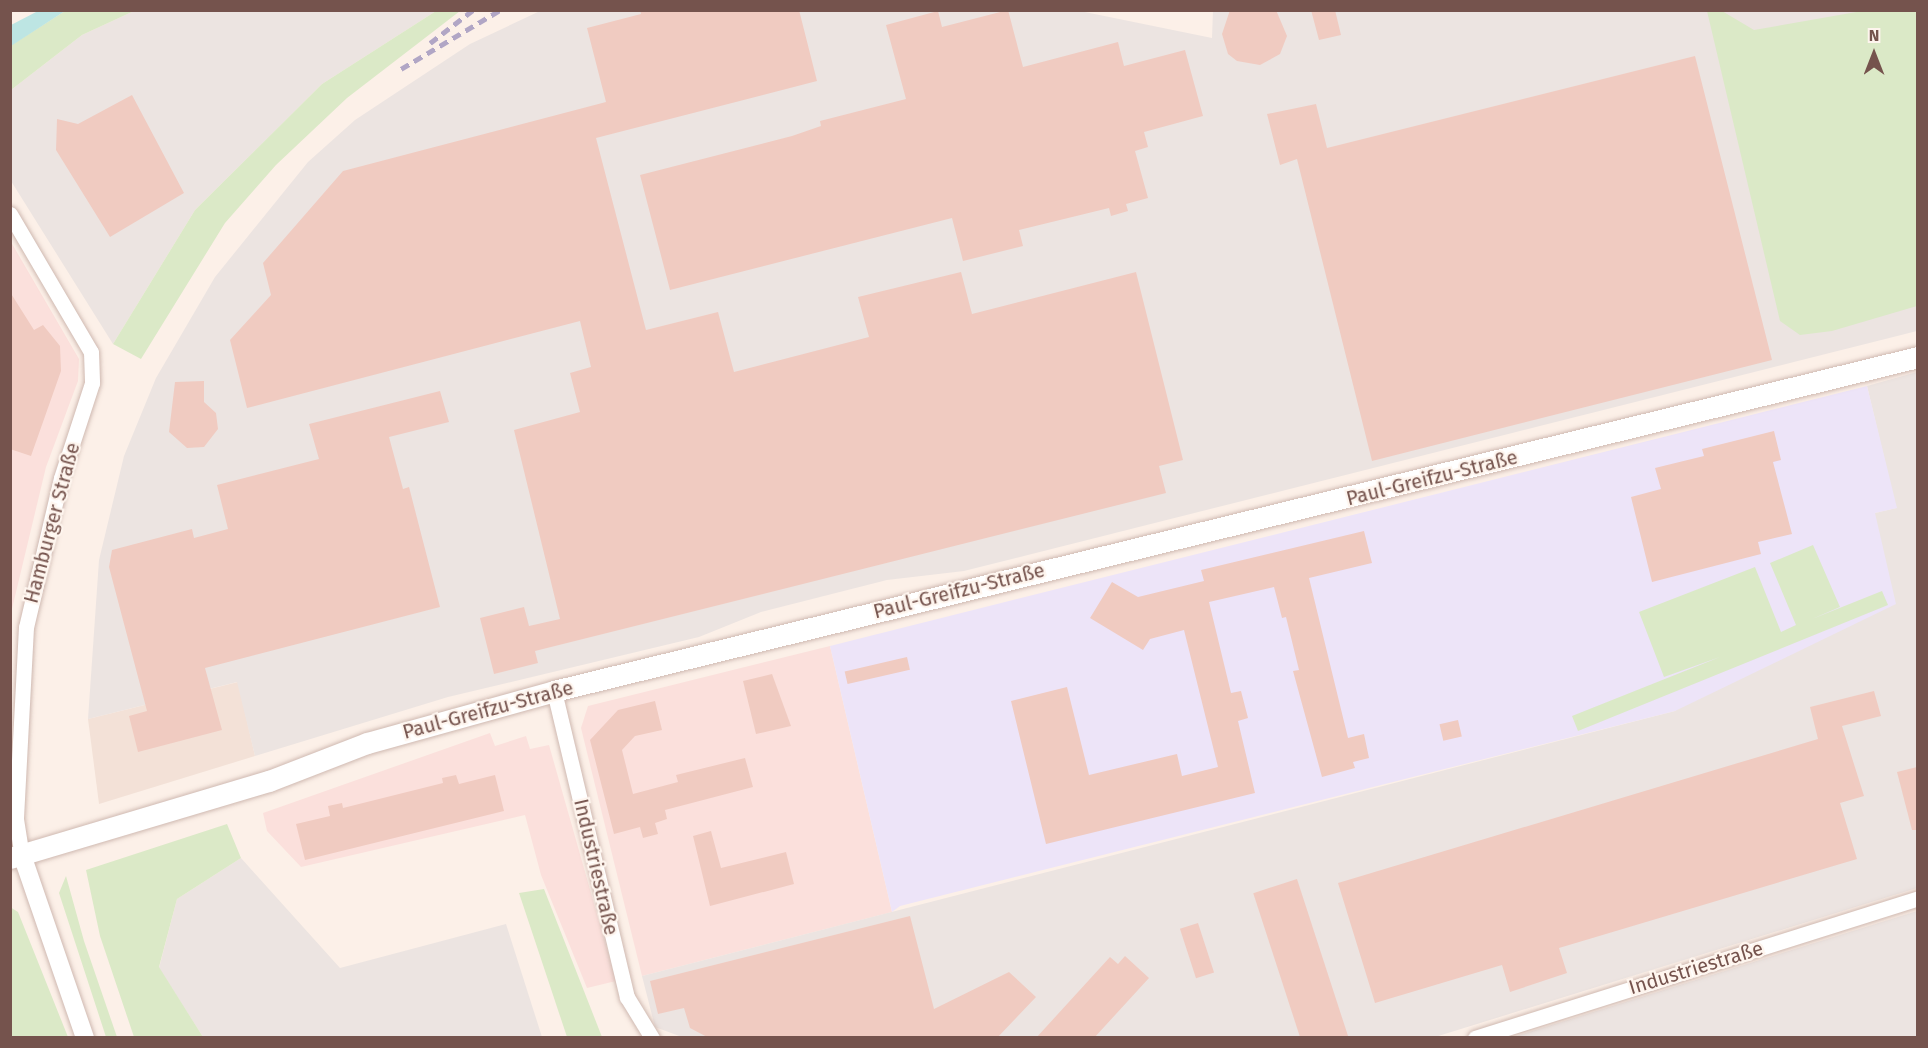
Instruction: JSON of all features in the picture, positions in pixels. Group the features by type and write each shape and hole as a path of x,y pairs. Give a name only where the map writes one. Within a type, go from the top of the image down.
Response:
{"main road":[{"name":"Paul-Greifzu-Straße","path":"16,857 280,777 367,743 554,691 1917,357"}],"street":[{"name":"Hamburger Straße","path":"10,214 91,352 92,373 49,525 26,627 16,857"},
{"name":"Industriestraße","path":"554,691 627,997 651,1038"},
{"path":"16,857 85,1038"},
{"name":"Industriestraße","path":"1475,1038 1917,898"}],"shaded area":[{"path":"1075,10 1212,38 1213,10 1917,11 1917,331 964,571 887,580 761,612 699,637 448,697 255,756 237,682 88,719 99,560 124,456 156,378 215,277 308,162 355,120 470,44 540,11"},
{"path":"134,11 436,11 322,84 195,210 113,344 11,181 11,90 82,35"},
{"path":"11,242 79,359 78,381 46,467 11,613"},
{"path":"1917,372 1917,888 1435,1037 682,1037 655,1027 642,976 1675,711 1875,513 1896,508 1867,386"},
{"path":"1867,386 1897,508 1875,513 1896,604 1675,711 900,906 892,912 830,646"},
{"path":"830,646 892,912 642,976 581,728 588,706"},
{"path":"238,682 255,756 99,804 88,719"},
{"path":"490,733 495,746 526,736 530,749 549,745 616,981 587,988 541,875 525,815 301,867 267,831 263,813"},
{"path":"241,858 340,968 506,924 542,1037 203,1037 159,968 177,899"},
{"path":"1917,911 1917,1037 1513,1037"}],"green space":[{"path":"65,11 134,11 82,35 11,90 10,46"},
{"path":"436,11 460,11 347,98 276,165 225,223 141,359 113,344 195,210 322,84"},
{"path":"1707,11 1722,11 1754,30 1862,11 1917,11 1917,306 1832,331 1800,335 1780,321"},
{"path":"1813,545 1840,607 1812,619 1882,591 1888,605 1578,731 1572,716 1720,657 1664,677 1639,612 1755,567 1781,632 1796,625 1770,563"},
{"path":"227,824 241,858 177,899 159,967 203,1037 134,1037 100,936 86,870"},
{"path":"66,876 84,941 117,1037 106,1037 59,893"},
{"path":"544,889 602,1037 567,1037 519,893"},
{"path":"10,907 18,912 68,1037 11,1037"}],"water":[{"path":"38,11 65,11 11,46 11,25"}],"building":[{"path":"640,10 799,10 817,81 596,138 646,330 718,312 734,372 869,337 858,297 961,272 972,314 1136,272 1183,460 1159,466 1166,493 535,651 538,663 494,674 480,618 524,607 529,626 560,619 514,430 580,412 570,373 591,367 580,321 247,408 230,340 271,295 263,263 343,171 606,102 587,28 641,14"},
{"path":"1008,10 1023,67 1118,42 1124,66 1185,50 1203,116 1144,132 1148,147 1135,151 1148,198 1126,204 1128,211 1111,216 1109,208 1019,230 1023,246 963,261 952,218 670,290 640,175 792,136 821,126 820,121 906,99 886,25 938,11 942,27"},
{"path":"1230,10 1276,10 1287,36 1280,54 1260,65 1237,61 1228,54 1222,34"},
{"path":"1311,10 1335,10 1341,35 1319,40"},
{"path":"1695,56 1772,360 1372,461 1297,159 1280,165 1267,114 1316,104 1327,148"},
{"path":"132,95 184,193 110,237 56,150 57,119 78,124"},
{"path":"10,292 34,330 43,325 60,346 61,371 31,456 10,449"},
{"path":"204,381 204,402 216,413 218,429 204,447 187,448 169,432 175,382"},
{"path":"440,391 449,422 389,437 403,489 409,487 440,607 205,668 222,730 138,752 129,716 147,711 109,567 112,550 192,529 194,538 228,529 217,485 319,459 309,424"},
{"path":"1774,431 1781,460 1773,462 1792,534 1758,542 1761,554 1652,582 1631,497 1661,489 1655,468 1704,456 1702,449"},
{"path":"1364,531 1372,563 1309,578 1348,738 1364,734 1369,758 1353,762 1355,768 1322,777 1293,671 1299,670 1286,617 1282,618 1274,587 1209,602 1231,693 1241,691 1248,718 1238,721 1255,793 1046,844 1011,701 1067,687 1089,775 1177,754 1182,776 1218,767 1184,630 1150,639 1143,650 1090,618 1112,582 1138,597 1204,581 1201,570"},
{"path":"907,657 910,670 848,684 845,671"},
{"path":"772,674 791,726 756,734 743,681"},
{"path":"1874,691 1881,716 1842,726 1864,796 1840,803 1857,859 1559,948 1567,973 1510,992 1502,965 1375,1003 1338,883 1818,739 1810,707"},
{"path":"655,701 662,730 635,736 622,750 633,794 678,782 676,775 745,758 753,787 665,810 667,819 655,823 658,834 643,838 640,827 614,834 590,740 618,710"},
{"path":"1458,720 1462,737 1443,741 1439,724"},
{"path":"1917,767 1917,830 1912,830 1897,772"},
{"path":"456,775 459,784 495,775 504,811 305,860 296,824 330,816 328,806 342,803 343,808 443,783 442,778"},
{"path":"711,831 721,868 786,852 794,884 710,906 693,836"},
{"path":"1297,879 1349,1038 1300,1038 1253,893"},
{"path":"910,916 934,1009 1009,972 1036,997 997,1038 709,1038 690,1028 684,1008 658,1014 650,981"},
{"path":"1198,923 1214,972 1196,978 1180,929"},
{"path":"1125,956 1149,978 1094,1038 1036,1038 1110,957 1118,964"}],"railway":[{"path":"430,43 473,10"},
{"path":"401,69 500,10"}]}
